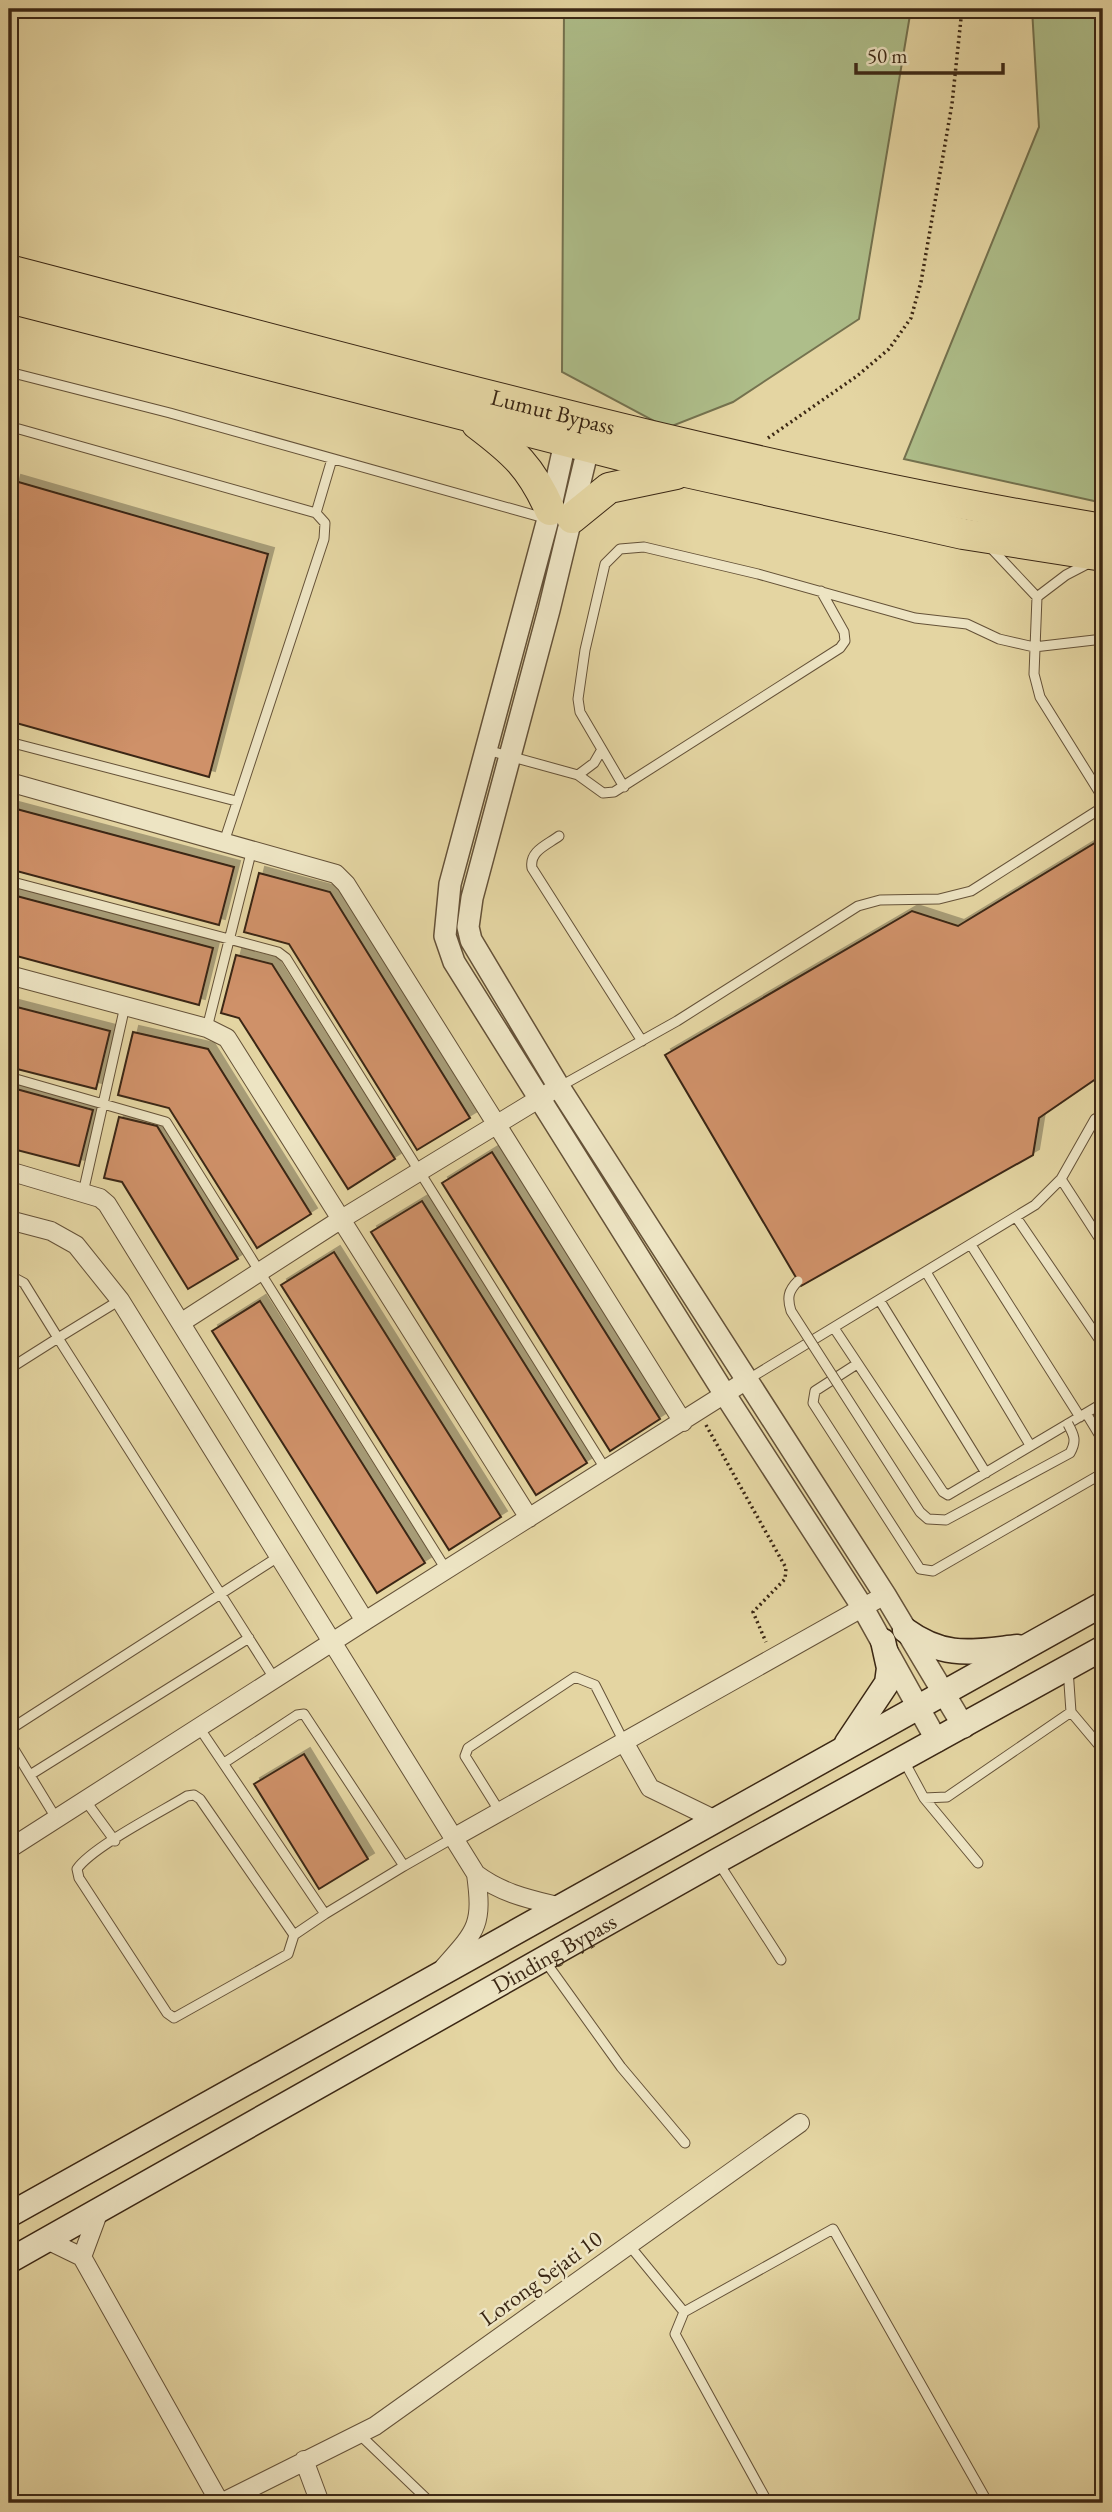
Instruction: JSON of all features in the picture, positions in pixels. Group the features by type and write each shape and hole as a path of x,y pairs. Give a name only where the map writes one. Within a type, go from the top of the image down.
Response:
{"highway":[{"name":"Lumut Bypass","path":"9,270 579,431 686,472 976,537 1103,556"},
{"name":"Lumut Bypass","path":"9,298 464,415 743,455 977,508 1103,529"},
{"path":"464,415 507,446 523,463 536,478 560,518 609,488 686,472"}],"main road":[{"name":"Dinding Bypass","path":"9,2215 1103,1604"},
{"path":"905,1630 938,1650 966,1653 1028,1645"},
{"path":"843,1749 887,1683 889,1668 883,1641"},
{"name":"Dinding Bypass","path":"9,2262 717,1861 1103,1648"}],"street":[{"path":"579,431 511,757 472,898 468,927 475,952 885,1595 964,1727"},
{"path":"560,518 487,750 450,884 445,936 454,962 538,1099 863,1608 920,1706 937,1741"},
{"path":"9,782 336,873 346,884 683,1422"},
{"path":"9,975 207,1028 226,1038 529,1518"},
{"path":"182,1322 340,1220 559,1087"},
{"path":"9,1171 100,1198 107,1204 365,1621"},
{"path":"9,1220 51,1231 76,1245 120,1300 476,1874 497,1889 514,1896 561,1907"},
{"path":"9,1849 198,1726 747,1380"},
{"path":"453,1838 885,1595"},
{"path":"624,1742 650,1788 716,1820"},
{"path":"434,1978 471,1936 480,1916 476,1874"},
{"name":"Lorong Sejati 10","path":"221,2503 375,2426 800,2123"},
{"path":"82,2257 99,2211"},
{"path":"47,2240 82,2257 221,2503"},
{"path":"304,2460 320,2503"}],"lane":[{"path":"9,372 170,412 332,459 560,518"},
{"path":"9,431 19,429 316,513 325,523 324,539 224,842"},
{"path":"316,513 332,459"},
{"path":"976,537 1004,560 1037,597 1034,674 1040,696 1103,798"},
{"path":"624,787 580,712 578,699 585,650 605,564 620,549 644,547 915,618 968,624 999,639 1034,647 1103,639"},
{"path":"1037,597 1066,575 1103,556"},
{"path":"487,750 578,775 603,793 624,787 840,648 845,641 844,632 821,592"},
{"path":"9,742 236,801"},
{"path":"578,775 594,763 601,751"},
{"path":"559,1087 642,1041 858,906 880,901 939,899 971,891 1103,807"},
{"path":"559,836 535,853 531,860 533,868 642,1041"},
{"path":"207,1028 252,849"},
{"path":"9,881 278,952 286,958 606,1471"},
{"path":"83,1193 125,1006"},
{"path":"9,1077 166,1122 447,1571"},
{"path":"747,1380 1035,1205 1061,1179 1096,1119 1103,1115"},
{"path":"1061,1179 1103,1244"},
{"path":"1016,1217 1103,1345"},
{"path":"971,1245 1103,1441"},
{"path":"926,1272 1030,1445"},
{"path":"9,1275 24,1283 274,1678"},
{"path":"798,1281 790,1289 788,1301 791,1311 920,1512 928,1519 946,1521 1070,1453 1075,1445 1068,1424"},
{"path":"9,1369 120,1300"},
{"path":"880,1301 986,1473"},
{"path":"834,1328 943,1492 954,1494 1030,1445 1103,1403"},
{"path":"857,1364 815,1391 813,1403 920,1569 926,1572 933,1571 1103,1473"},
{"path":"9,1730 278,1557"},
{"path":"30,1775 248,1638"},
{"path":"1068,1669 1071,1712 1103,1750"},
{"path":"499,1812 465,1756 468,1748 575,1677 595,1685 624,1742"},
{"path":"924,1798 935,1800 947,1797 1071,1712"},
{"path":"224,1763 297,1715 304,1714 404,1866"},
{"path":"198,1726 325,1914"},
{"path":"9,1741 57,1818"},
{"path":"903,1759 924,1798 978,1863"},
{"path":"294,1935 194,1795 187,1796 115,1840 82,1863 77,1870 79,1878 167,2013 174,2018 288,1954 294,1935 453,1838"},
{"path":"85,1799 115,1840"},
{"path":"717,1861 781,1960"},
{"path":"544,1959 621,2067 685,2143"},
{"path":"768,2503 675,2334 684,2312 833,2229 988,2503"},
{"path":"629,2245 684,2312"},
{"path":"358,2433 430,2503"}],"path":[{"path":"743,455 857,376 889,349 911,318 921,282 952,104 961,9"},
{"path":"700,1410 712,1441 786,1568 785,1579 753,1612 774,1658"}],"green space":[{"path":"564,9 911,9 859,319 733,402 667,428 562,372"},
{"path":"1032,9 1103,9 1103,503 904,459 1039,127"}],"building":[{"path":"15,481 268,554 209,777 9,721 9,506"},
{"path":"9,807 234,867 219,925 9,869"},
{"path":"1103,838 1103,1074 1039,1118 1033,1155 801,1286 665,1055 912,911 958,926"},
{"path":"259,873 330,892 470,1118 417,1150 289,944 244,932"},
{"path":"9,894 213,948 199,1005 9,954"},
{"path":"236,955 272,964 395,1159 348,1189 239,1018 221,1013"},
{"path":"9,1005 110,1031 96,1089 9,1067"},
{"path":"133,1032 208,1049 311,1214 257,1248 169,1108 118,1095"},
{"path":"9,1087 93,1110 79,1166 9,1148"},
{"path":"119,1117 157,1126 238,1259 188,1289 122,1182 104,1178"},
{"path":"492,1152 660,1419 610,1451 442,1183"},
{"path":"422,1201 587,1463 536,1495 371,1232"},
{"path":"334,1252 501,1517 449,1550 281,1285"},
{"path":"260,1301 425,1563 377,1593 212,1331"},
{"path":"304,1754 368,1859 319,1889 254,1784"}]}
